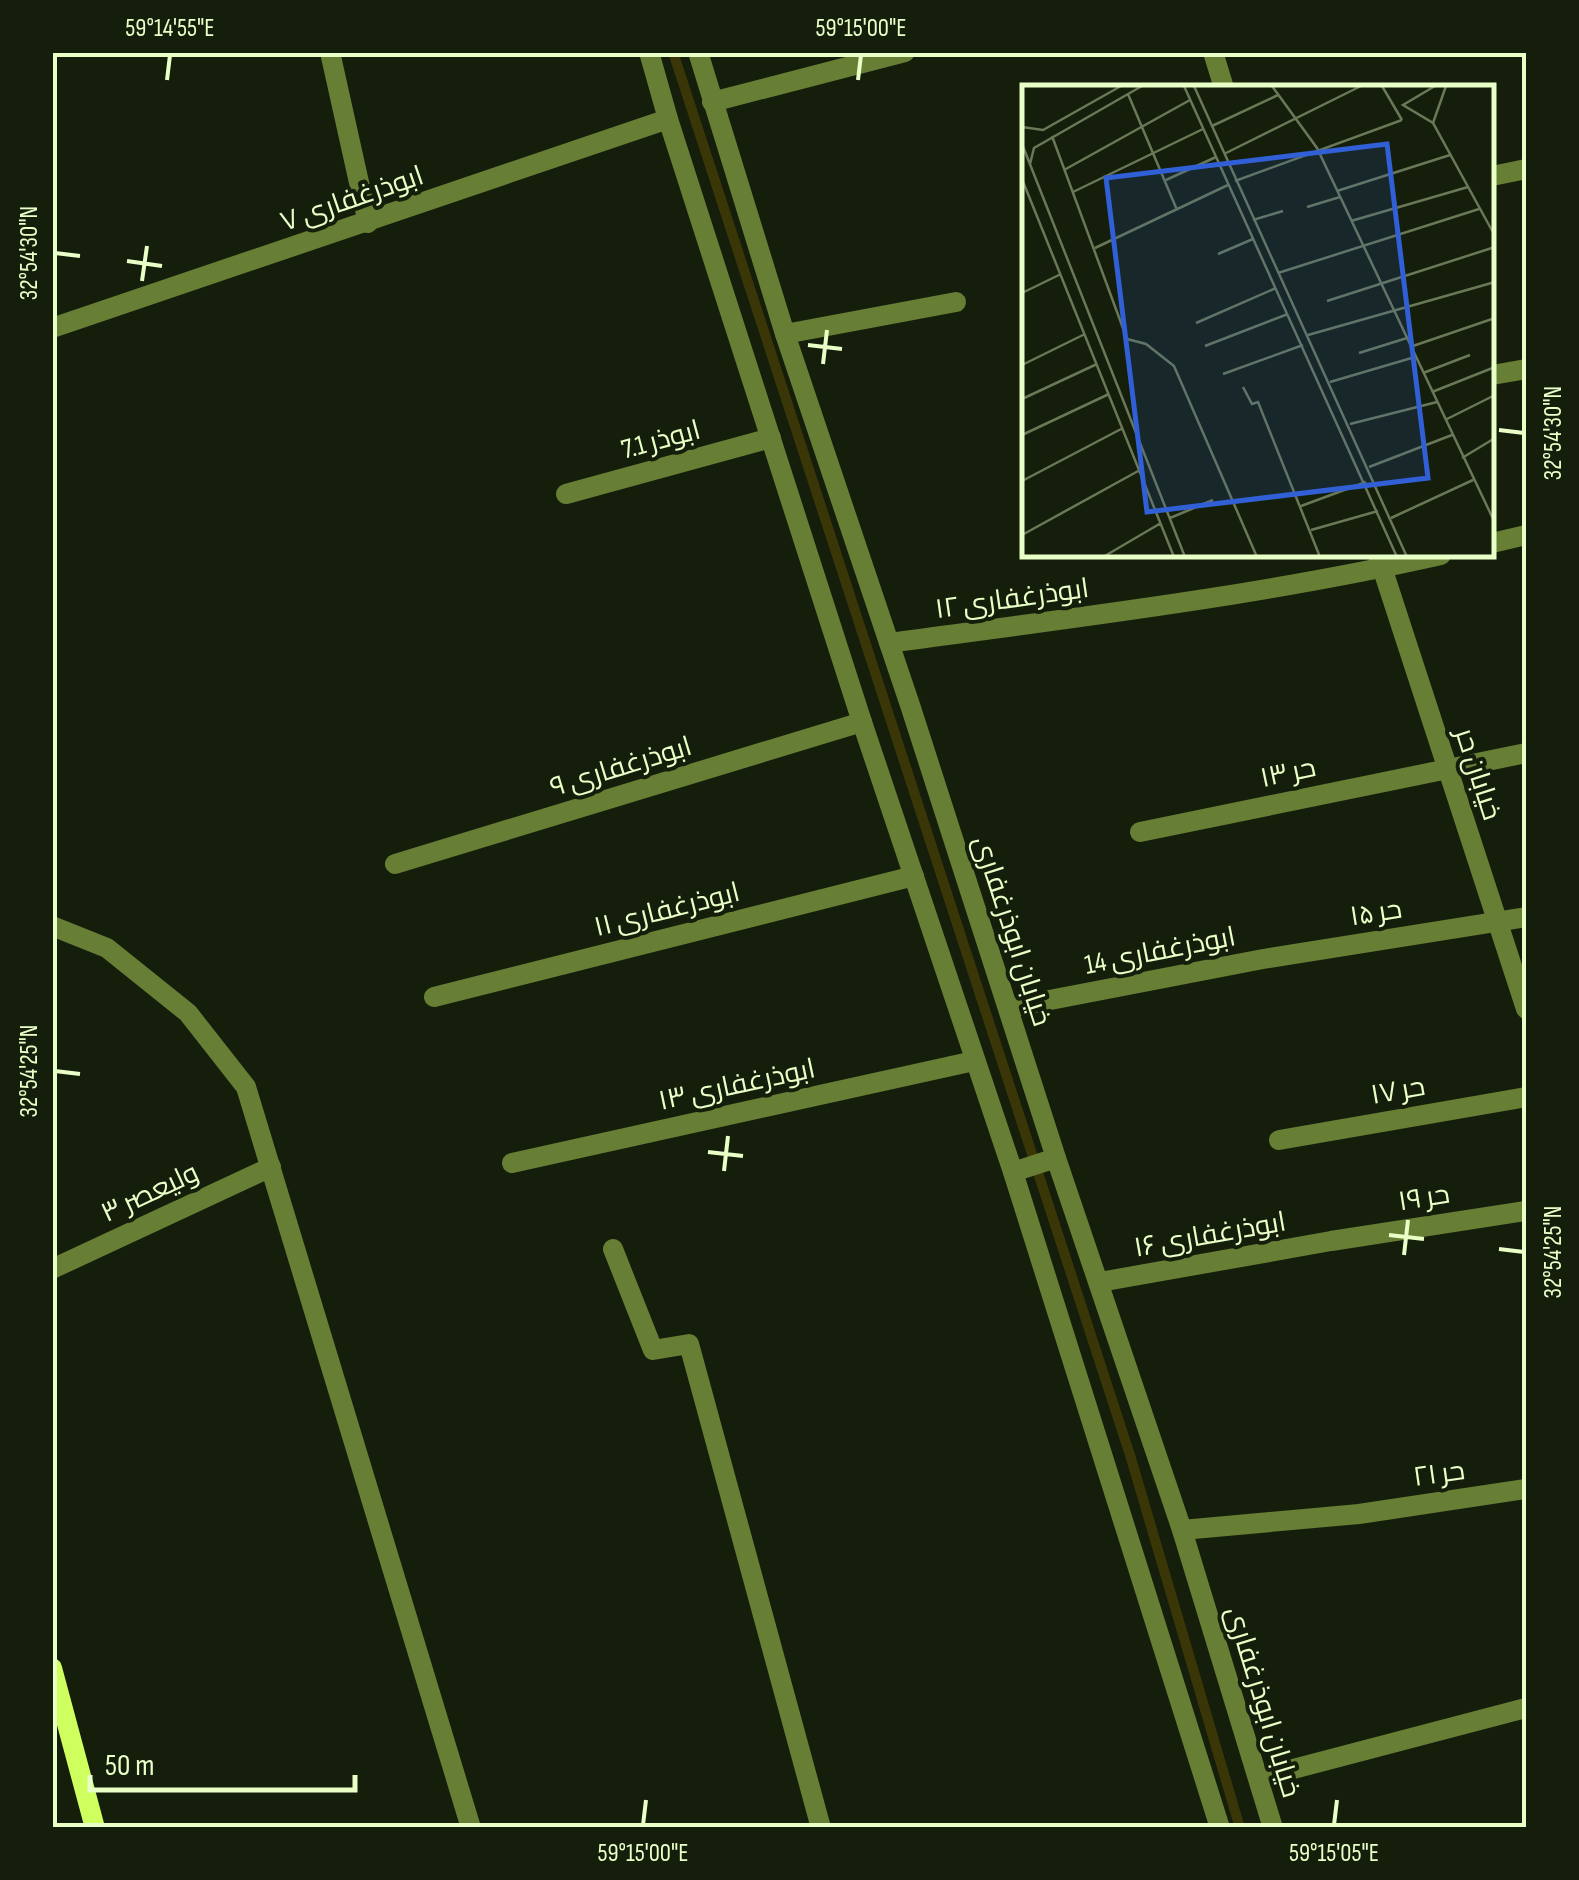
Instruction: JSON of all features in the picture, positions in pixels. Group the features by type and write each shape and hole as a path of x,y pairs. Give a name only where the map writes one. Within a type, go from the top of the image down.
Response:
{"main road":[{"path":"52,1668 95,1828"}],"street":[{"path":"649,52 862,722 974,1061 1016,1171 1220,1828"},
{"name":"خیابان ابوذرغفاری","path":"698,52 785,334 1008,1008 1054,1159 1100,1282 1182,1530 1273,1828"},
{"path":"712,102 906,52"},
{"path":"1213,52 1223,85"},
{"path":"332,53 368,224"},
{"name":"ابوذرغفاری ۷","path":"52,328 368,224 668,119"},
{"path":"1494,176 1526,169"},
{"path":"785,334 956,302"},
{"path":"1494,375 1526,368"},
{"name":"ابوذر 7.1","path":"566,494 771,438"},
{"path":"1494,544 1526,536"},
{"name":"ابوذرغفاری ۱۲","path":"888,643 1142,609 1415,558"},
{"name":"خیابان حر","path":"1380,562 1526,1009"},
{"name":"ابوذرغفاری ۹","path":"396,864 862,722"},
{"name":"حر ۱۳","path":"1140,832 1526,753"},
{"name":"ابوذرغفاری ۱۱","path":"434,997 914,876"},
{"name":"حر ۱۵","path":"1264,959 1526,917"},
{"path":"52,926 107,948 188,1013 246,1088 470,1828"},
{"name":"ابوذرغفاری 14","path":"1008,1008 1264,959"},
{"name":"ابوذرغفاری ۱۳","path":"512,1163 974,1061"},
{"name":"حر ۱۷","path":"1278,1140 1526,1097"},
{"path":"1016,1171 1054,1159"},
{"name":"ولیعصر ۳","path":"52,1269 271,1167"},
{"name":"حر ۱۹","path":"1331,1241 1526,1211"},
{"name":"ابوذرغفاری ۱۶","path":"1100,1282 1331,1241"},
{"path":"613,1249 653,1350 688,1344 821,1828"},
{"name":"حر ۲۱","path":"1182,1530 1359,1514 1526,1489"},
{"path":"1259,1778 1526,1708"}],"waterway":[{"path":"673,52 1130,1455 1240,1828"}]}
